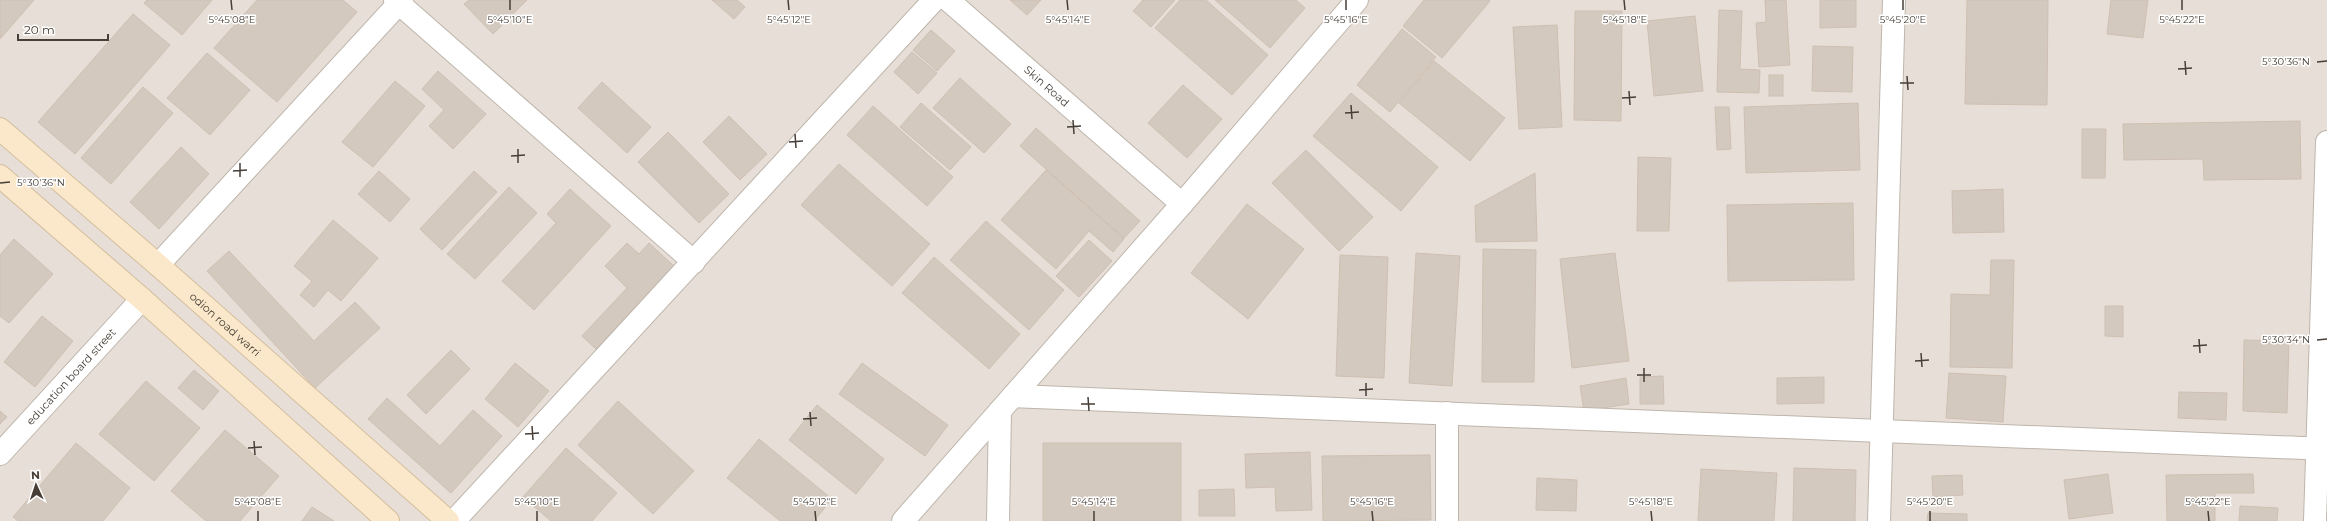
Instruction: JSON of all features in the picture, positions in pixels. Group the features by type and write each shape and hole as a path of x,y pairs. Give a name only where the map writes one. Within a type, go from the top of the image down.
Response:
{"main road":[{"name":"odion road warri","path":"0,129 158,265 448,521"},
{"path":"0,176 142,299 388,521"}],"street":[{"path":"454,521 934,0"},
{"name":"Skin Road","path":"948,0 1182,204"},
{"path":"903,521 1182,204 1357,0"},
{"path":"1879,521 1880,430 1894,0"},
{"path":"158,265 399,1 694,262"},
{"path":"2315,521 2322,449 2327,142"},
{"name":"education board street","path":"0,454 142,299"},
{"path":"1006,404 1447,414 1880,430 2322,449"},
{"path":"998,521 1006,404"},
{"path":"1447,414 1448,521"}],"shaded area":[{"path":"0,0 2327,0 2327,521 0,521"}],"building":[{"path":"0,0 34,0 0,39"},
{"path":"147,0 212,0 182,35 144,3"},
{"path":"257,0 343,0 357,12 277,102 214,48"},
{"path":"469,0 527,0 493,34 464,4"},
{"path":"712,0 737,0 745,7 734,19"},
{"path":"1010,0 1041,0 1027,15"},
{"path":"1143,0 1175,0 1151,27 1133,11"},
{"path":"1180,0 1206,0 1268,55 1232,95 1155,28"},
{"path":"1215,0 1296,0 1305,8 1270,48"},
{"path":"1424,0 1490,1 1442,58 1403,26"},
{"path":"1765,0 1786,0 1790,65 1759,67 1756,23 1766,22"},
{"path":"1820,0 1856,0 1856,27 1820,28"},
{"path":"1967,0 2048,0 2047,105 1965,104"},
{"path":"2111,0 2148,0 2143,38 2107,34"},
{"path":"1719,10 1742,11 1740,69 1760,70 1759,93 1717,92"},
{"path":"1575,11 1622,11 1621,121 1574,120"},
{"path":"133,14 170,45 75,154 38,122"},
{"path":"1695,16 1703,91 1654,96 1647,21"},
{"path":"1557,25 1562,127 1519,129 1513,27"},
{"path":"1402,29 1436,57 1390,112 1357,85"},
{"path":"931,30 955,51 937,71 913,50"},
{"path":"1813,46 1853,47 1852,92 1812,91"},
{"path":"912,52 937,73 918,94 894,72"},
{"path":"207,53 250,90 210,135 167,98"},
{"path":"1434,61 1505,118 1470,161 1399,103"},
{"path":"438,71 486,114 453,149 429,126 444,110 422,89"},
{"path":"1769,75 1783,75 1783,96 1769,96"},
{"path":"960,78 1011,124 984,153 933,108"},
{"path":"395,81 425,106 373,167 342,142"},
{"path":"602,82 651,127 627,153 578,108"},
{"path":"1183,85 1222,119 1187,158 1148,123"},
{"path":"143,87 173,113 111,184 81,158"},
{"path":"1351,93 1438,167 1401,211 1313,136"},
{"path":"921,103 971,147 950,170 900,127"},
{"path":"1858,103 1860,170 1746,173 1744,107"},
{"path":"873,106 953,177 927,206 847,135"},
{"path":"1715,107 1729,107 1731,149 1717,150"},
{"path":"729,116 767,154 740,180 703,142"},
{"path":"2300,121 2301,179 2204,180 2203,159 2124,160 2123,124"},
{"path":"1036,128 1140,221 1124,238 1020,146"},
{"path":"2082,129 2106,129 2105,178 2082,178"},
{"path":"668,132 729,194 699,223 638,162"},
{"path":"181,147 209,174 159,229 130,202"},
{"path":"1306,150 1373,217 1339,251 1272,183"},
{"path":"1638,157 1671,158 1669,231 1637,231"},
{"path":"839,164 930,244 892,286 801,205"},
{"path":"1046,170 1124,239 1113,252 1089,231 1056,269 1001,220"},
{"path":"379,171 410,199 390,222 358,194"},
{"path":"474,171 497,192 442,250 420,229"},
{"path":"1535,173 1537,241 1476,242 1475,206"},
{"path":"509,187 537,213 475,279 447,254"},
{"path":"570,189 611,226 534,310 502,281 556,223 547,214"},
{"path":"2003,189 2004,232 1953,233 1952,191"},
{"path":"1853,203 1854,280 1728,281 1727,205"},
{"path":"1247,204 1304,249 1248,319 1191,273"},
{"path":"333,220 378,258 341,301 328,290 314,307 300,295 312,281 294,266"},
{"path":"986,221 1064,290 1029,330 950,260"},
{"path":"14,239 53,274 9,323 0,316 0,255"},
{"path":"1089,240 1112,261 1079,297 1056,276"},
{"path":"627,243 639,254 649,243 674,266 596,349 582,336 627,288 605,266"},
{"path":"1483,249 1536,250 1534,382 1482,382"},
{"path":"229,251 314,341 355,302 380,328 315,388 207,271"},
{"path":"1416,253 1460,256 1452,386 1409,383"},
{"path":"1615,253 1629,361 1572,368 1560,259"},
{"path":"1340,255 1388,257 1384,378 1336,376"},
{"path":"934,257 1020,334 989,369 902,293"},
{"path":"1991,260 2014,260 2012,368 1950,367 1951,294 1990,295"},
{"path":"2105,306 2123,306 2123,337 2105,336"},
{"path":"42,316 73,341 35,387 4,362"},
{"path":"2244,340 2289,341 2287,413 2243,411"},
{"path":"451,350 470,369 426,414 407,395"},
{"path":"515,363 549,391 518,427 485,399"},
{"path":"862,363 948,425 925,456 839,394"},
{"path":"194,370 219,391 203,410 178,388"},
{"path":"1949,373 2006,376 2003,422 1946,418"},
{"path":"1663,376 1664,404 1640,404 1640,377"},
{"path":"1824,377 1824,403 1777,404 1777,378"},
{"path":"1626,378 1629,404 1584,411 1580,386"},
{"path":"146,381 200,428 154,481 99,434"},
{"path":"2179,392 2227,393 2226,420 2178,418"},
{"path":"387,398 440,446 473,410 502,436 451,493 368,419"},
{"path":"618,401 694,471 653,514 578,445"},
{"path":"817,405 884,459 856,494 789,440"},
{"path":"0,411 7,417 0,424"},
{"path":"225,430 279,476 240,521 206,521 171,491"},
{"path":"759,439 832,499 814,521 780,521 727,478"},
{"path":"76,443 130,488 103,521 18,521 13,517"},
{"path":"1043,443 1181,443 1181,521 1043,521"},
{"path":"566,448 617,493 592,521 551,521 523,497"},
{"path":"1310,452 1312,510 1276,511 1275,487 1246,488 1245,454"},
{"path":"1430,455 1431,520 1323,521 1322,456"},
{"path":"1794,468 1856,470 1855,521 1793,521"},
{"path":"1701,469 1777,473 1774,521 1698,521"},
{"path":"2108,474 2113,513 2069,519 2064,480"},
{"path":"2253,474 2254,493 2215,493 2215,521 2167,521 2166,475"},
{"path":"1962,475 1963,495 1933,497 1932,476"},
{"path":"1537,478 1577,480 1576,511 1536,510"},
{"path":"1234,489 1235,516 1199,516 1199,490"},
{"path":"2240,506 2278,508 2277,521 2239,521"},
{"path":"312,507 334,521 302,521"},
{"path":"1928,513 1967,514 1967,521 1927,521"}]}
